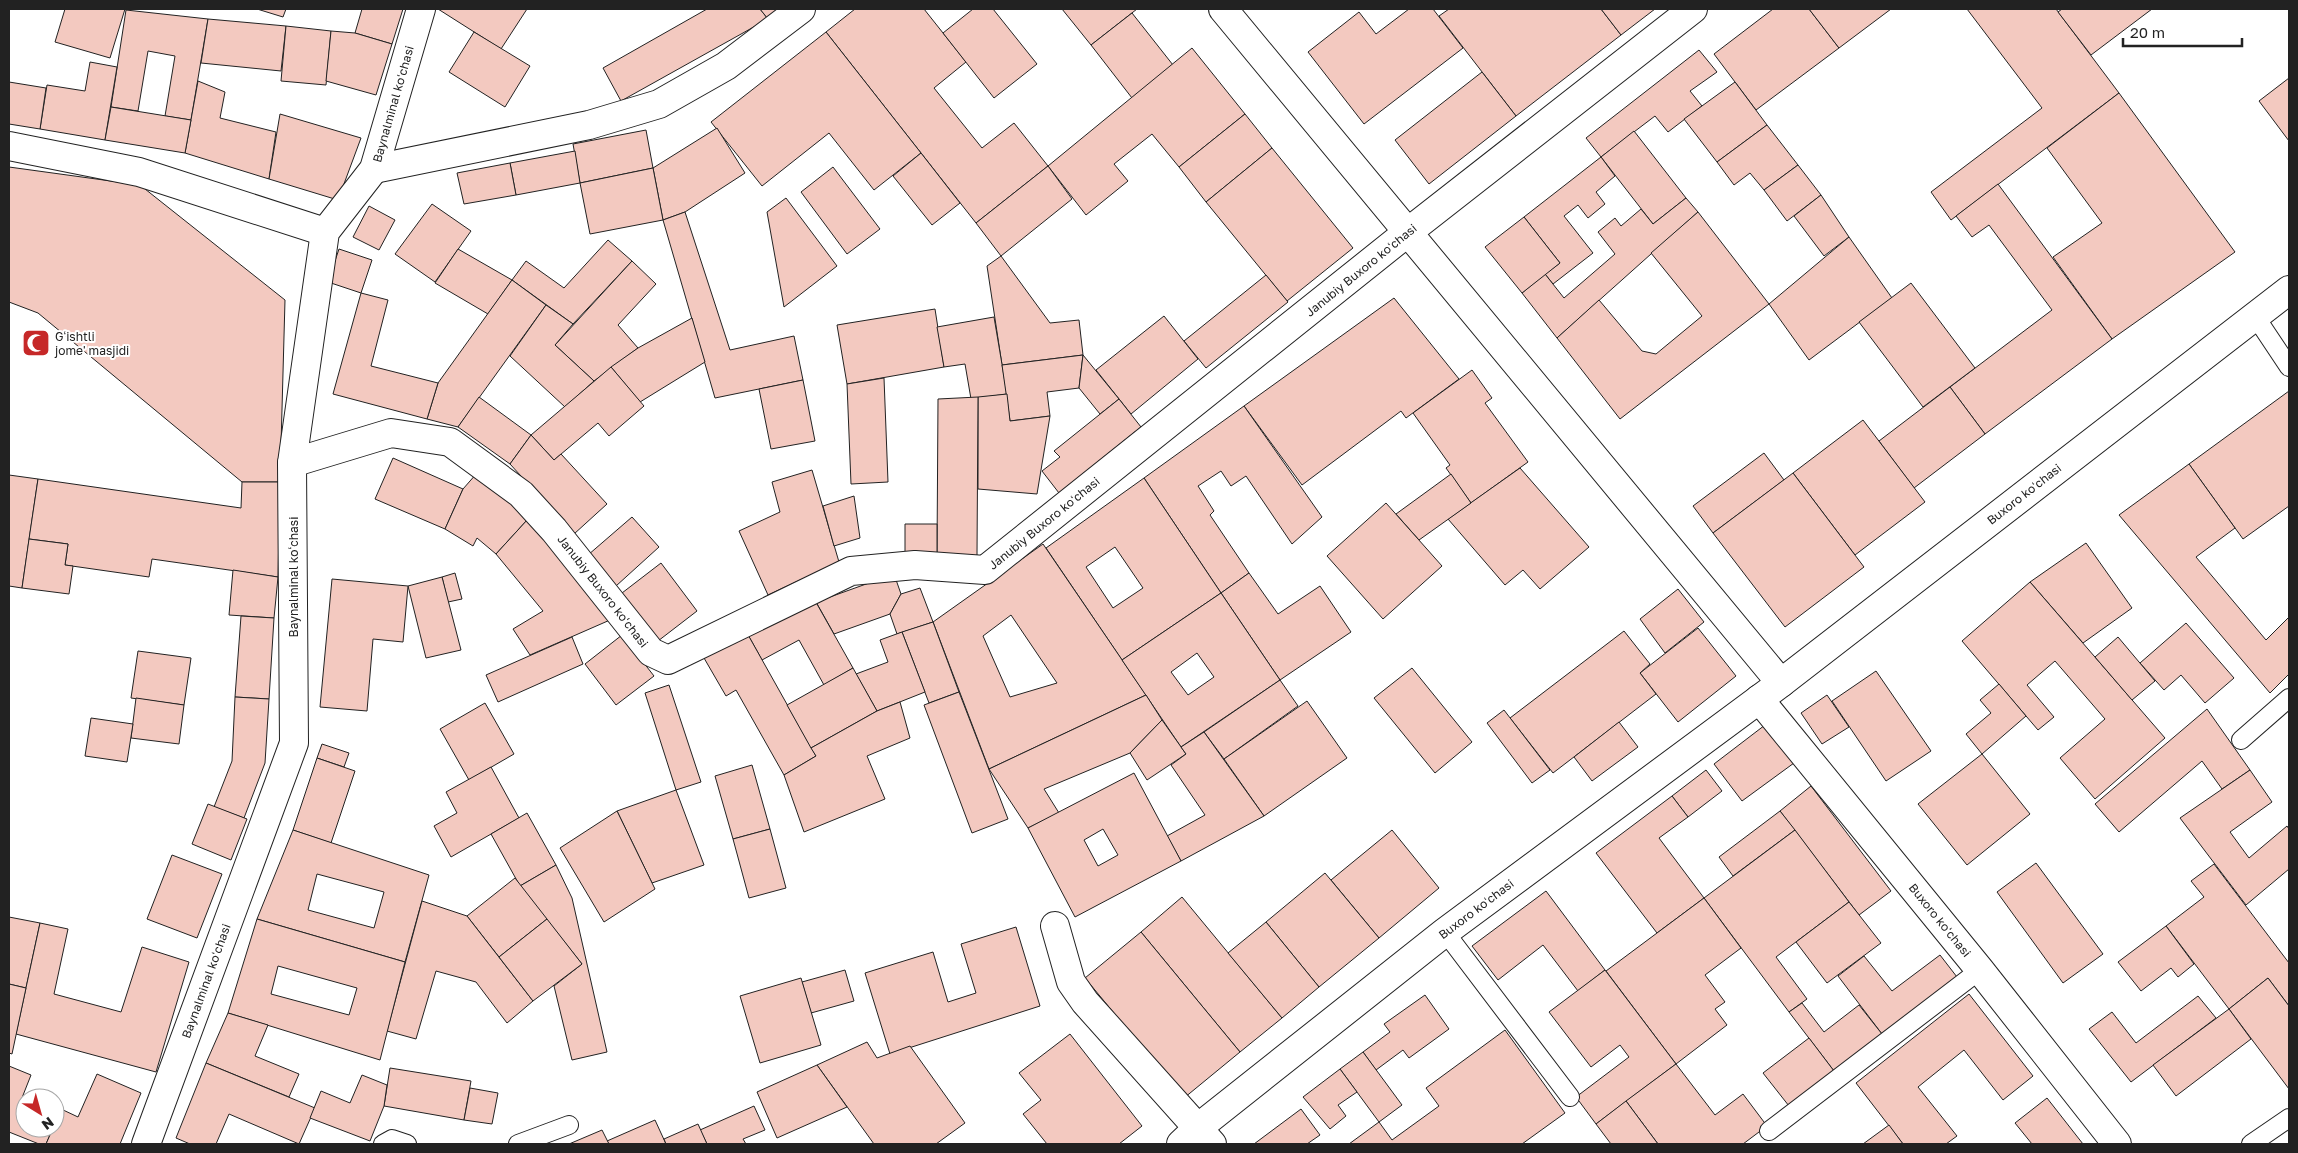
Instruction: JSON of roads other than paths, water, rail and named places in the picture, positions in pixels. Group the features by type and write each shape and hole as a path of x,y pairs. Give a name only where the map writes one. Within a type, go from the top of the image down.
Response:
{"street":[{"name":"Baynalminal koʻchasi","path":"151,1142 294,743 292,463 324,232 374,169 421,9"},
{"path":"374,169 589,125 659,104 726,66 801,9"},
{"path":"1223,9 1781,683"},
{"name":"Janubiy Buxoro koʻchasi","path":"292,463 392,433 450,442 521,494 554,530 651,652 668,660 852,571 915,565 985,570 1408,232 1693,9"},
{"path":"9,146 139,172 324,232"},
{"name":"Buxoro koʻchasi","path":"1197,1138 1445,932 1781,683 2289,290"},
{"name":"Buxoro koʻchasi","path":"1759,699 1980,970 2117,1144"},
{"path":"1055,926 1072,982 1085,1002 1197,1138"}],"lane":[{"path":"2255,316 2289,367"},
{"path":"2241,740 2289,698"},
{"path":"1445,932 1570,1097"},
{"path":"1769,1130 1980,970"},
{"path":"2251,1144 2289,1118"},
{"path":"518,1144 569,1125"},
{"path":"383,1144 392,1139 407,1144"}],"place":[{"name":"Gʻishtli jome' masjidi","path":"36,343"}]}
